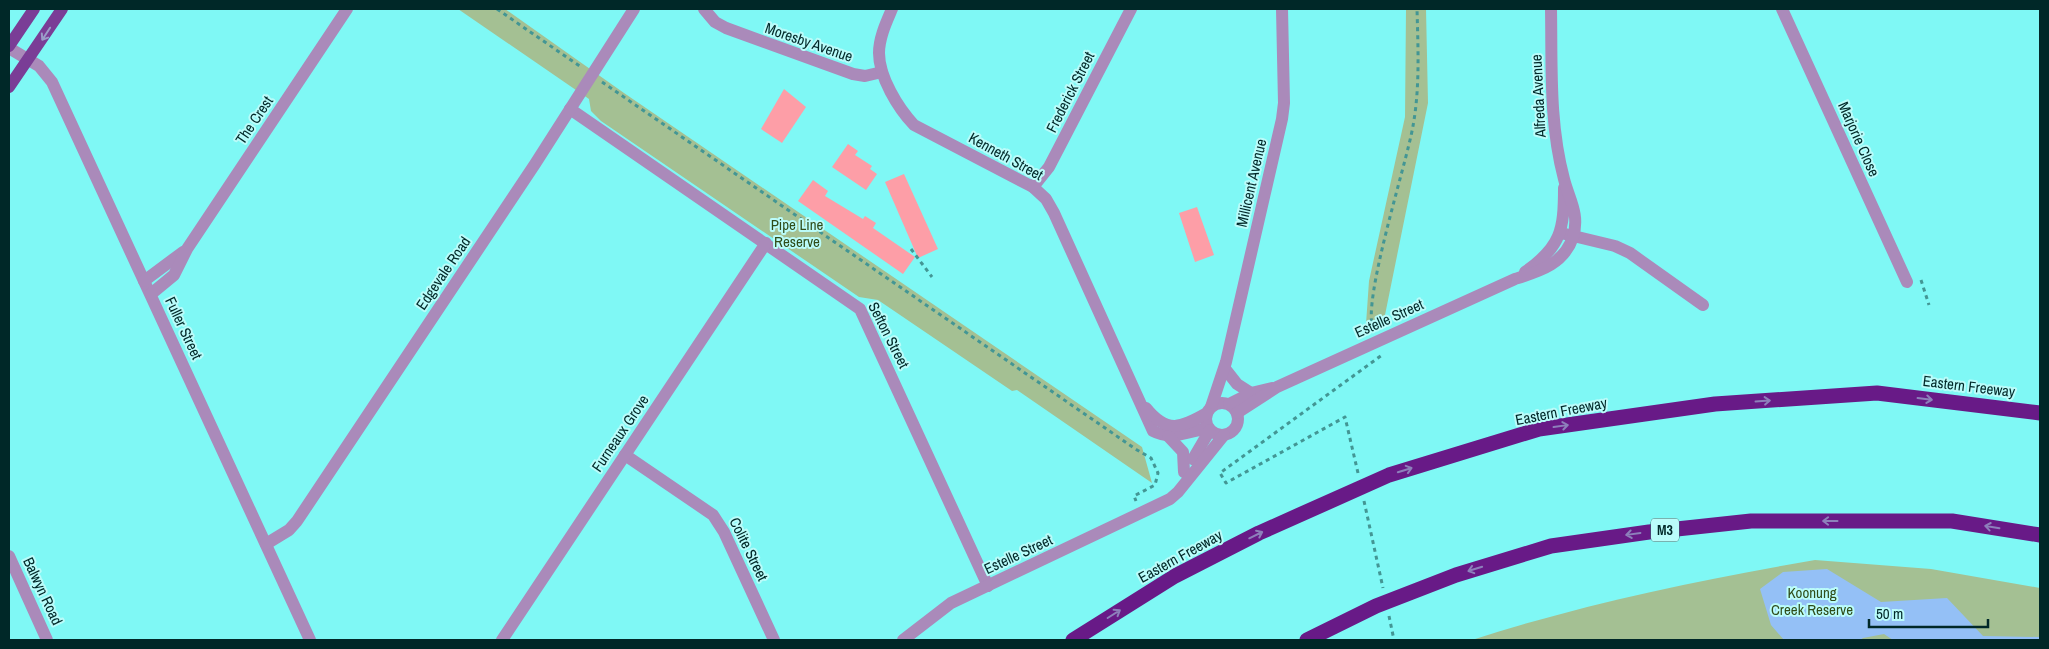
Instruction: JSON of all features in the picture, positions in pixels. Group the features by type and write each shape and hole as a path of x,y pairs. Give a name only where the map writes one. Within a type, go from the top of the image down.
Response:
{"highway":[{"name":"Eastern Freeway","path":"1073,640 1176,576 1260,533 1389,475 1539,429 1715,404 1877,393 2040,413"},
{"name":"M3","path":"1307,640 1376,606 1456,574 1551,546 1639,533 1750,521 1952,521 2040,535"}],"main road":[{"path":"9,47 34,9"},
{"path":"9,87 62,9"}],"street":[{"name":"The Crest","path":"150,294 174,275 187,249 347,9"},
{"name":"Edgevale Road","path":"266,544 289,530 297,521 570,109 634,9"},
{"name":"Moresby Avenue","path":"704,9 715,22 726,28 830,67 859,76 882,72"},
{"name":"Kenneth Street","path":"892,9 880,44 879,62 882,72 901,109 914,125 1033,187 1046,199 1143,404 1146,418 1153,431 1168,436"},
{"name":"Frederick Street","path":"1033,187 1049,167 1131,9"},
{"name":"Millicent Avenue","path":"1209,410 1226,366 1282,119 1284,103 1282,9"},
{"name":"Alfreda Avenue","path":"1551,9 1554,126 1564,181 1564,219 1567,234"},
{"name":"Marjorie Close","path":"1782,9 1907,282"},
{"name":"Fuller Street","path":"9,47 45,70 52,82 310,640"},
{"name":"Sefton Street","path":"570,109 856,304 864,314 988,586"},
{"path":"1567,234 1615,246 1630,253 1703,304"},
{"name":"Estelle Street","path":"1231,407 1515,280 1548,254 1567,234"},
{"name":"Furneaux Grove","path":"502,640 766,243"},
{"name":"The Crest","path":"144,281 187,249"},
{"name":"Millicent Avenue","path":"1226,366 1231,407"},
{"path":"1226,366 1237,384 1251,393"},
{"name":"Estelle Street","path":"1231,407 1251,393 1277,387"},
{"path":"1168,436 1209,429 1224,435 1236,428 1231,407 1218,403 1209,410 1206,418 1209,429"},
{"name":"Kenneth Street","path":"1143,404 1158,420 1171,427 1186,424 1209,410"},
{"name":"Estelle Street","path":"1148,510 1184,472 1200,449 1209,429"},
{"name":"Estelle Street","path":"903,640 939,610 1148,510 1178,492 1224,435"},
{"path":"1168,436 1183,452 1184,472"},
{"name":"Colite Street","path":"625,455 713,515 724,532 774,640"},
{"name":"Balwyn Road","path":"9,556 47,640"}],"path":[{"path":"497,9 1120,439 1151,458 1158,473 1157,480 1151,488 1134,496 1148,510"},
{"path":"1358,475 1345,417 1226,483 1220,473 1383,354 1371,324 1374,289 1413,125 1417,83 1417,9"},
{"path":"911,249 932,277"},
{"path":"1920,275 1928,305"},
{"path":"1362,495 1384,592"},
{"path":"1388,611 1394,640"}],"green space":[{"name":"Pipe Line Reserve","path":"458,9 505,9 624,93 1142,447 1152,483 1017,390 1012,391 878,300 859,297 601,121 591,111 589,99"},
{"path":"1406,9 1426,9 1428,103 1385,315 1366,324 1369,281 1405,117"},
{"name":"Koonung Creek Reserve","path":"1815,560 1931,569 2040,588 2040,640 1472,640 1599,604 1728,576"}],"water":[{"path":"1827,569 1881,602 1947,598 1983,636 2040,637 2040,640 1893,640 1884,634 1860,640 1784,640 1771,625 1760,589 1783,572"}],"building":[{"path":"784,89 806,107 782,143 761,129"},
{"path":"848,144 858,151 855,155 872,166 870,169 877,174 866,190 832,167"},
{"path":"904,174 938,249 918,258 885,182"},
{"path":"813,180 828,191 825,196 863,219 865,216 876,223 873,228 915,257 903,274 798,201"},
{"path":"1197,207 1214,255 1195,262 1179,213"}]}
